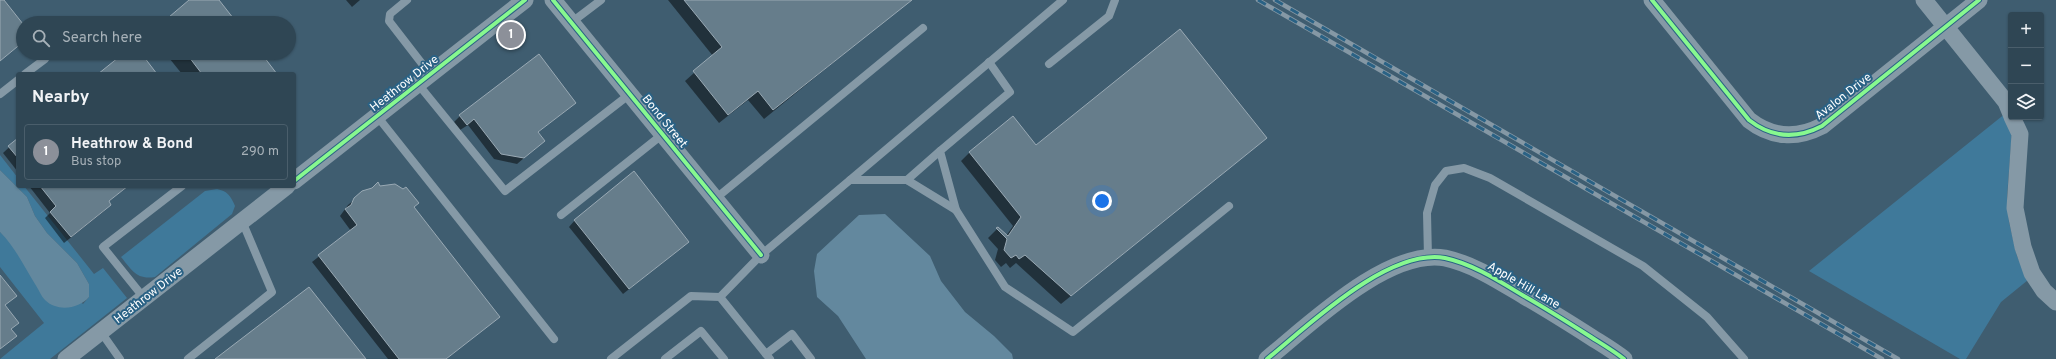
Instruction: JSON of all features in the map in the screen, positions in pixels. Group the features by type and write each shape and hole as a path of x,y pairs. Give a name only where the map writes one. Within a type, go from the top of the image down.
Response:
{"street":[{"name":"Heathrow Drive","path":"296,179 525,0"},
{"name":"Bond Street","path":"553,0 760,255"},
{"name":"Avalon Drive","path":"1652,0 1749,120 1760,129 1782,136 1810,132 1822,126 1979,0"},
{"path":"1924,0 2006,102 2008,107"},
{"path":"2013,120 2020,134 2015,208 2023,247 2032,273 2044,291 2056,302"},
{"name":"Heathrow Drive","path":"66,359 284,188"},
{"name":"Apple Hill Lane","path":"1267,359 1352,291 1382,271 1413,260 1428,257 1446,258 1480,270 1545,308 1624,359"}],"lane":[{"path":"407,0 390,14 388,18 424,79 505,191 630,94"},
{"path":"572,22 602,0"},
{"path":"611,359 691,296 720,297 760,255 1063,0"},
{"path":"1049,64 1109,16 1115,0"},
{"path":"715,199 923,28"},
{"path":"28,72 44,60"},
{"path":"908,180 940,150 1010,92 989,62"},
{"path":"0,94 16,82"},
{"path":"377,116 554,339"},
{"path":"561,215 663,134"},
{"path":"940,150 956,210 1005,287 1073,332 1229,206"},
{"path":"1428,257 1427,213 1435,185 1446,171 1464,168 1490,178 1643,266 1707,318 1744,359"},
{"path":"850,180 908,180 956,210"},
{"path":"144,298 103,247 179,188"},
{"path":"188,359 272,292 242,221"},
{"path":"720,297 768,357 792,334 811,359"},
{"path":"665,359 701,331 724,359"},
{"path":"101,332 120,359"}],"shaded area":[{"path":"2006,113 2012,131 2007,197 2009,222 2017,256 2028,280 2001,302 1966,359 1960,359 1809,271"},
{"path":"0,155 16,175 16,186 0,170"},
{"path":"0,170 16,186 16,188 18,188 27,197 35,216 47,233 77,263 89,284 89,297 80,304 68,308 50,304 41,294 15,250 0,232"},
{"path":"18,188 26,188 94,274 103,268 127,298 50,359 0,359 44,323 0,267 0,232 83,304 89,297 89,284 77,263 47,233 35,216 27,197"},
{"path":"217,189 228,194 232,199 235,206 232,214 155,277 143,277 135,273 121,257 205,191"},
{"path":"885,214 930,256 941,281 965,312 994,336 1012,354 1013,359 866,359 838,316 817,297 814,271 817,254 859,215"}],"building":[{"path":"0,0 4,0 17,16 16,48 0,61"},
{"path":"189,0 219,0 232,16 170,16"},
{"path":"684,0 912,0 773,110 758,91 728,115 693,71 722,47"},
{"path":"1180,29 1267,138 1071,296 1025,255 1019,259 1016,255 1011,258 1004,250 1007,239 996,228 998,227 1008,236 1021,217 969,152 1013,116 1036,145"},
{"path":"539,54 576,103 538,132 545,141 524,158 501,154 474,119 467,125 459,115"},
{"path":"115,60 146,60 155,72 100,72"},
{"path":"191,60 266,60 275,72 200,72"},
{"path":"16,140 16,156 8,146"},
{"path":"634,171 689,242 629,289 574,220"},
{"path":"378,182 380,186 395,184 403,189 406,187 419,203 414,207 500,317 446,359 399,359 318,255 357,225 345,209 351,205 354,198 362,191 372,188"},
{"path":"42,188 125,188 109,201 111,205 71,237 50,212 56,206"},
{"path":"0,275 17,296 5,305 19,323 11,329 17,336 0,349"},
{"path":"309,287 366,359 215,359"}],"railway":[{"path":"1258,0 1882,359"},
{"path":"1275,0 1898,359"}],"cycle path":[{"path":"296,179 525,0"},
{"path":"553,0 761,255"},
{"path":"1652,0 1749,120 1767,130 1785,135 1803,133 1822,126 1979,0"},
{"path":"1267,359 1327,309 1350,292 1399,265 1423,258 1445,258 1466,264 1476,269 1566,321 1624,359"}],"place":[{"name":"Heathrow & Bond","path":"511,35"}]}
